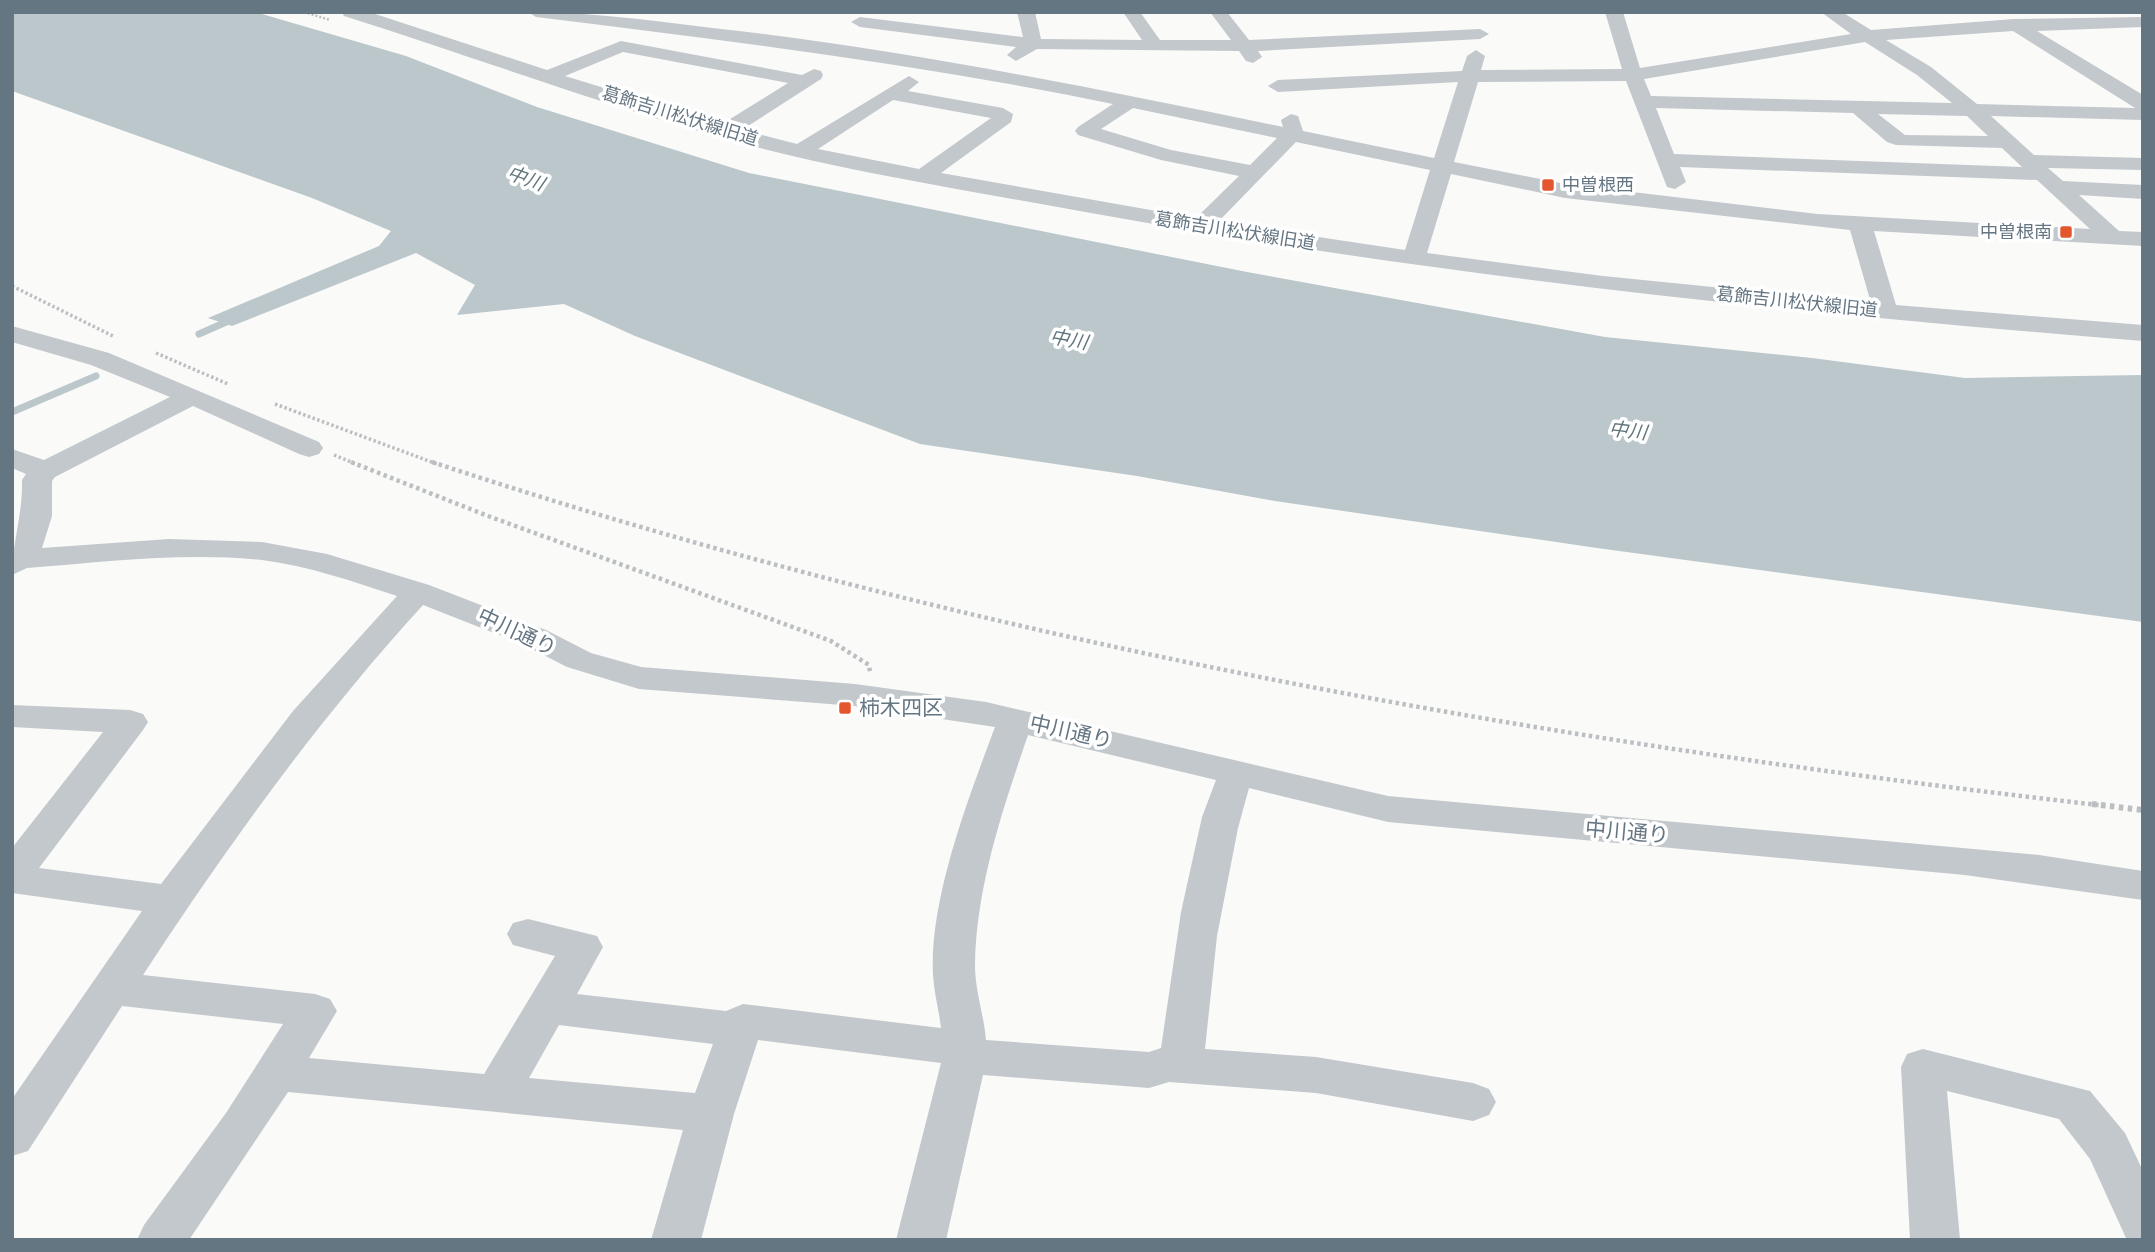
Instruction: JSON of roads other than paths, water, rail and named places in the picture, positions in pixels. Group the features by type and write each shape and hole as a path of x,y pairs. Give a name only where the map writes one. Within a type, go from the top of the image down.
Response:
{"street":[{"name":"葛飾吉川松伏線旧道","path":"350,12 726,131 924,175 1201,226 1414,258 1699,292 2143,333"},
{"path":"388,24 419,12"},
{"path":"1026,12 1033,44"},
{"path":"1131,12 1155,45"},
{"path":"1201,226 1294,129 1278,86 1218,12"},
{"path":"1414,258 1472,76 1480,34 1476,12"},
{"path":"1829,12 1924,71 1971,109 2112,237"},
{"path":"1921,12 1947,28"},
{"path":"1994,12 2133,91 2143,104"},
{"path":"549,13 849,50 992,73 1441,168 1565,191 1684,207 1860,223 2143,239"},
{"path":"1619,13 1633,75 1684,207"},
{"path":"726,131 849,50 862,17 1033,44 1244,46 1480,34"},
{"path":"699,30 720,18"},
{"path":"1394,21 1411,38"},
{"path":"1278,86 1472,76 1633,75 1869,36 1947,28 2142,22"},
{"path":"992,73 1033,44"},
{"path":"548,76 621,46 805,81"},
{"path":"802,150 937,64"},
{"path":"890,94 1003,114 1003,118 924,175"},
{"path":"1131,101 1084,131 1168,156 1254,172"},
{"path":"1644,102 2143,114"},
{"path":"1857,106 1894,138 1903,141 2007,142"},
{"path":"1666,160 2041,174 2143,164"},
{"path":"2041,174 2143,192"},
{"path":"1860,223 1885,310"},
{"path":"12,334 100,359 310,448"},
{"path":"14,562 35,536 39,517 37,480 45,471 192,396"},
{"path":"12,458 45,471"},
{"name":"中川通り","path":"14,562 169,548 262,551 327,563 418,592 534,637 579,660 639,678 872,697 1015,720 1388,809 1965,861 2039,869 2143,886"},
{"path":"12,1137 170,900 303,721 371,639 418,592"},
{"path":"12,716 130,722 12,877 170,900"},
{"path":"921,1240 931,1185 964,1052 954,965 957,940 982,818 1015,720"},
{"path":"676,1240 712,1114 743,1021 964,1052 1149,1070 1182,1060 1188,976 1195,937 1226,796 1237,774"},
{"path":"496,1094 582,947 528,934"},
{"path":"112,988 315,1011 278,1073 161,1240"},
{"path":"548,1007 738,1030"},
{"path":"1170,1064 1316,1075 1473,1102"},
{"path":"1935,1240 1923,1067 2074,1104 2108,1147 2143,1223"},
{"path":"278,1073 712,1114"}],"water":[{"name":"中川","path":"12,12 255,12 406,56 537,107 749,173 1247,272 1605,337 1812,358 1965,378 2143,375 2143,622 1597,548 1275,501 1137,476 920,444 635,336 564,304 457,315 475,285 416,253 232,326 208,318 379,246 391,231 312,198 12,91"}],"waterway":[{"path":"199,334 233,319"},
{"path":"12,412 96,376"}],"place":[{"name":"中曽根西","path":"1548,185"},
{"name":"中曽根南","path":"2066,232"},
{"name":"柿木四区","path":"845,708"}]}
